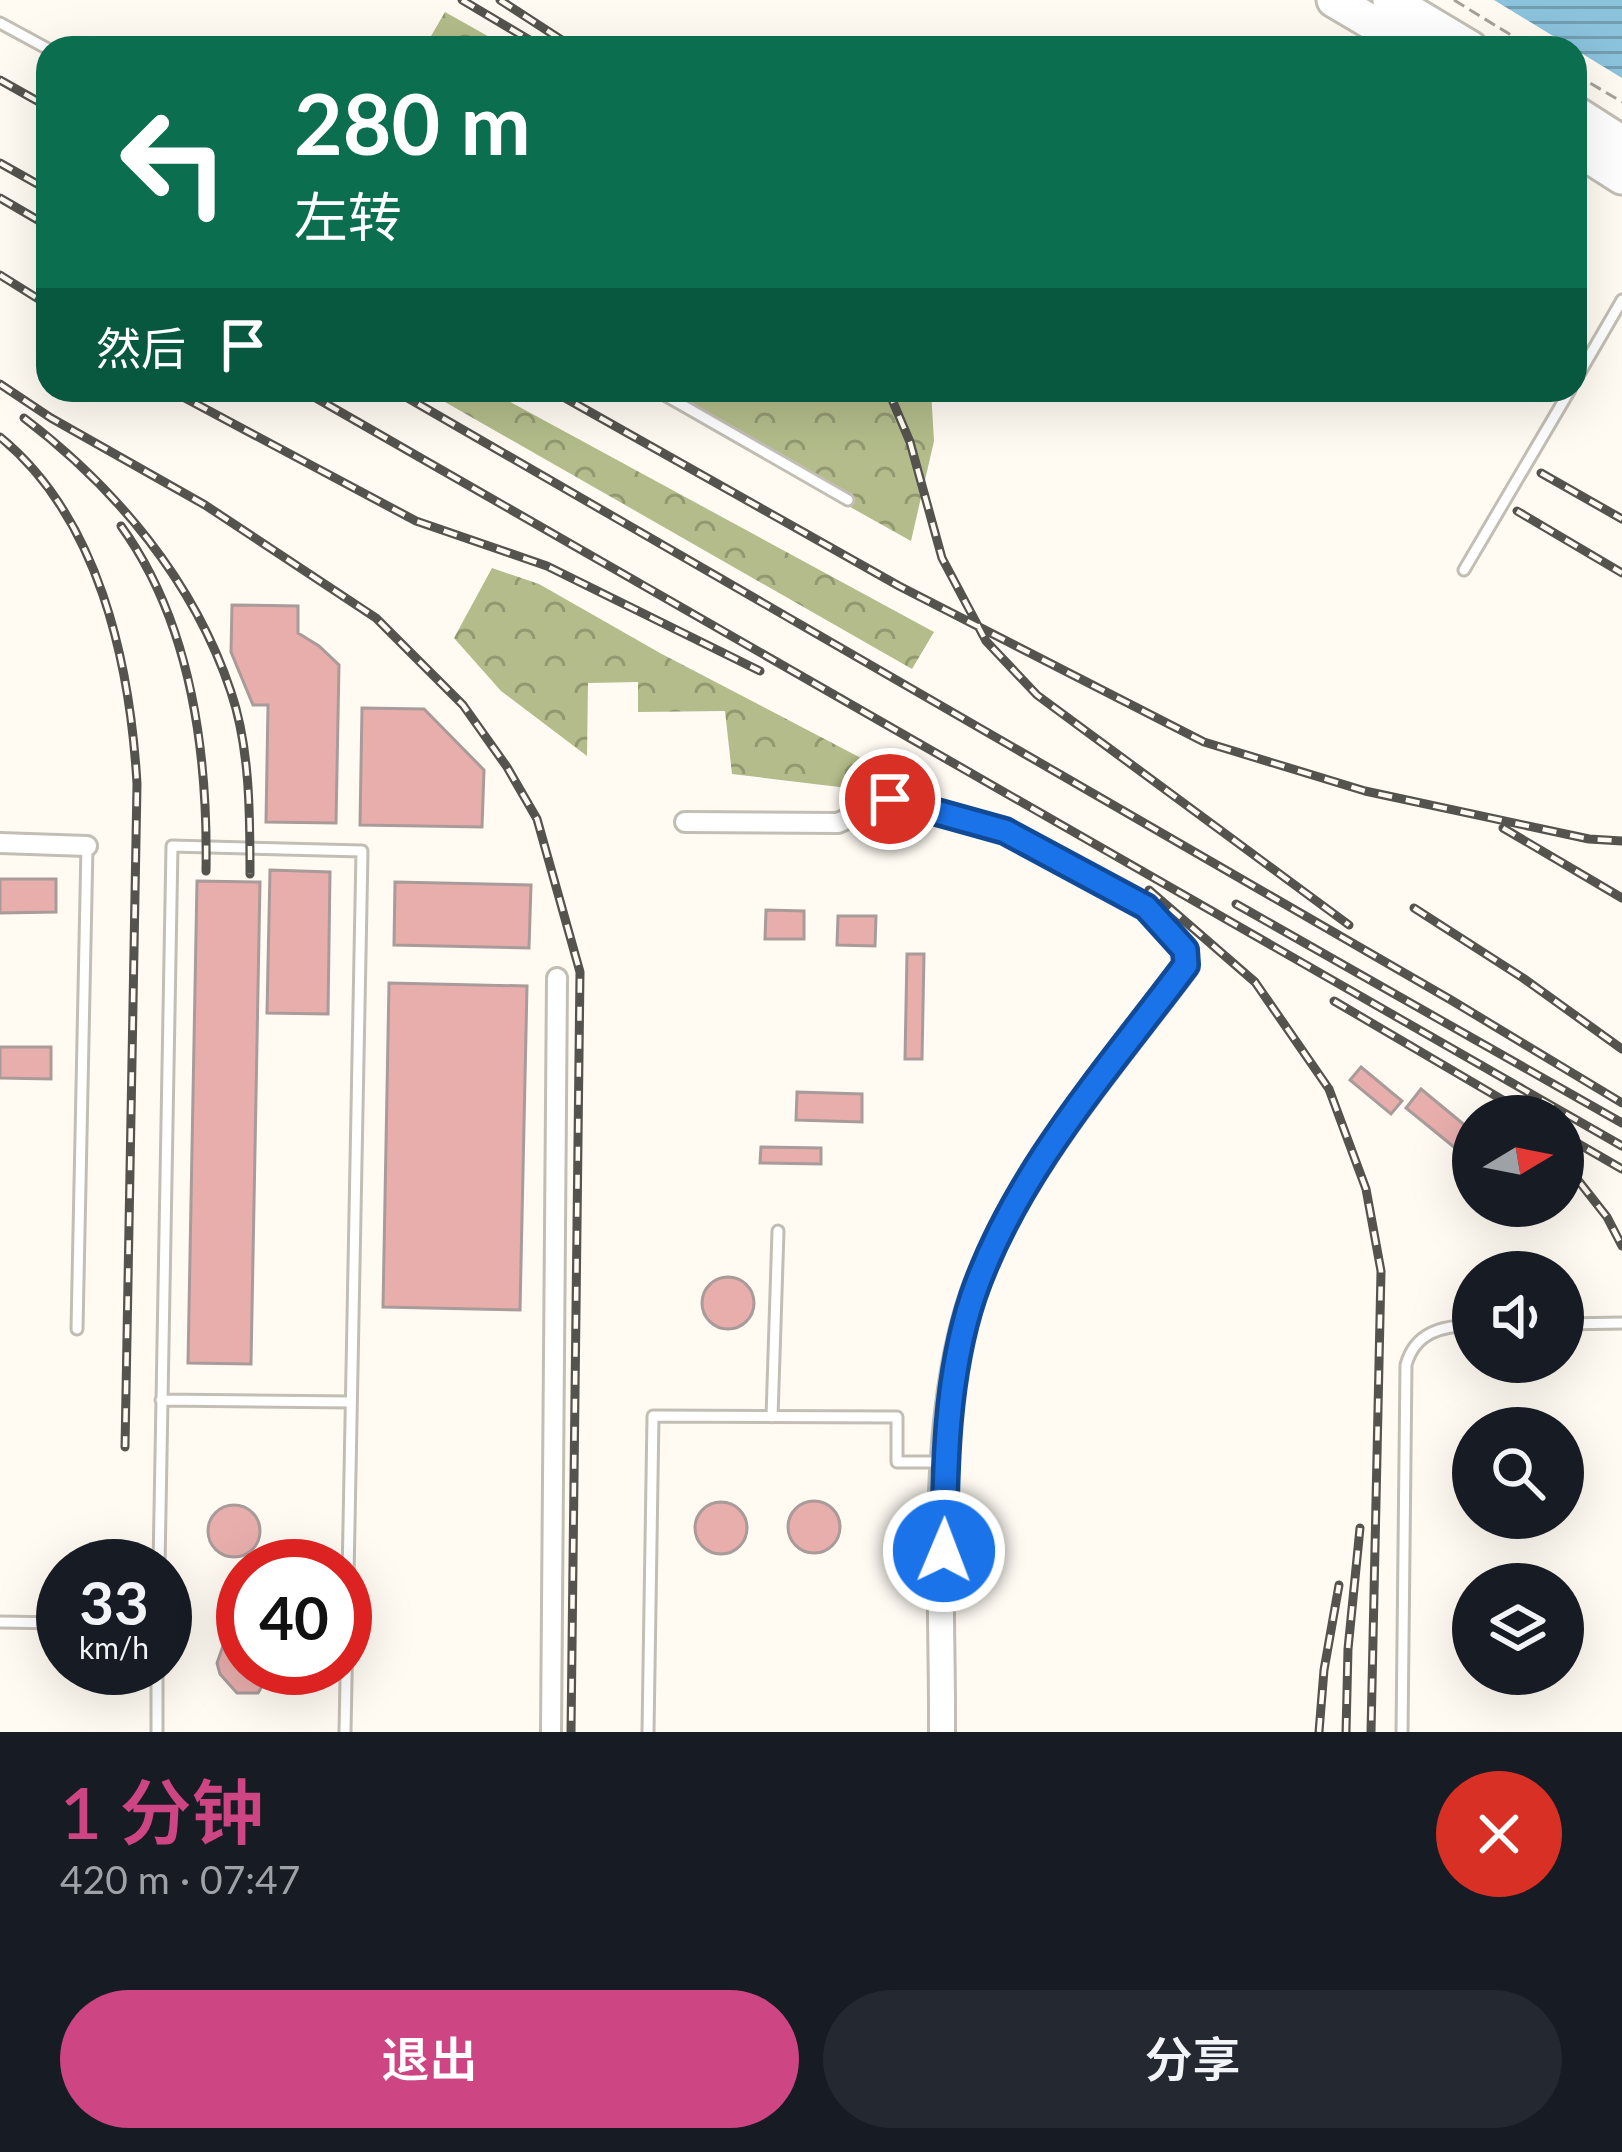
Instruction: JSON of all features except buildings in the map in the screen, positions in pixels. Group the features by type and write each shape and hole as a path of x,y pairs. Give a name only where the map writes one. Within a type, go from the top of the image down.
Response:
{"highway":[{"path":"1334,0 1395,36"},
{"path":"1390,0 1450,36"},
{"path":"1587,120 1622,142"},
{"path":"1587,155 1622,177"}],"street":[{"path":"685,822 838,823 890,799 1005,831 1146,907 1185,950 1186,965 1037,1170 992,1252 962,1336 946,1462 942,1732"},
{"path":"0,843 87,846"},
{"path":"550,1732 556,978"}],"lane":[{"path":"0,23 36,42"},
{"path":"1587,360 1622,300"},
{"path":"677,402 848,500"},
{"path":"1464,570 1563,402"},
{"path":"77,1329 87,846"},
{"path":"159,1539 172,846 362,851 346,1732"},
{"path":"772,1417 778,1231"},
{"path":"1584,1324 1622,1323"},
{"path":"1402,1732 1406,1365 1409,1352 1430,1331 1452,1328"},
{"path":"161,1400 351,1402"},
{"path":"648,1732 653,1416 897,1418 897,1462 946,1462"},
{"path":"0,1622 36,1623"},
{"path":"157,1732 158,1695"}],"path":[{"path":"1454,0 1512,36"},
{"path":"1587,81 1622,102"}],"green space":[{"path":"445,12 488,36 431,36"},
{"path":"445,402 510,402 934,632 912,669"},
{"path":"662,402 932,402 934,441 911,541"},
{"path":"492,568 539,584 880,768 856,789 732,774 725,711 638,712 638,682 588,683 587,756 501,691 454,638"}],"water":[{"path":"1494,0 1622,0 1622,78 1587,57 1587,36 1553,36"}],"railway":[{"path":"462,0 523,36"},
{"path":"500,0 556,36"},
{"path":"0,80 36,100"},
{"path":"0,163 36,183"},
{"path":"0,198 36,219"},
{"path":"0,275 36,298"},
{"path":"0,384 205,505 376,618 463,705 537,819 580,972 571,1732"},
{"path":"193,402 416,521 547,566 760,671"},
{"path":"323,402 1622,1146"},
{"path":"415,402 1622,1103"},
{"path":"572,402 899,586 1204,742 1365,791 1589,839 1622,841"},
{"path":"893,402 910,442 942,558 986,641 1037,695 1349,925"},
{"path":"24,418 120,506 174,575 196,612 231,692 242,736 250,874"},
{"path":"0,437 34,470 85,550 117,642 133,737 137,784 125,1447"},
{"path":"1541,473 1622,519"},
{"path":"1517,511 1622,573"},
{"path":"121,526 165,605 191,691 204,781 206,871"},
{"path":"1503,828 1622,898"},
{"path":"1149,890 1255,982 1329,1089 1366,1189 1381,1271 1371,1732"},
{"path":"1236,904 1622,1123"},
{"path":"1414,908 1622,1049"},
{"path":"1334,1001 1494,1095"},
{"path":"1584,1147 1622,1169"},
{"path":"1584,1188 1622,1246"},
{"path":"1346,1732 1348,1649 1360,1528"},
{"path":"1319,1732 1339,1585"}],"route":[{"path":"890,799 1005,831 1146,907 1185,950 1186,965 1012,1210 973,1296 955,1378 946,1462 944,1551"}]}
